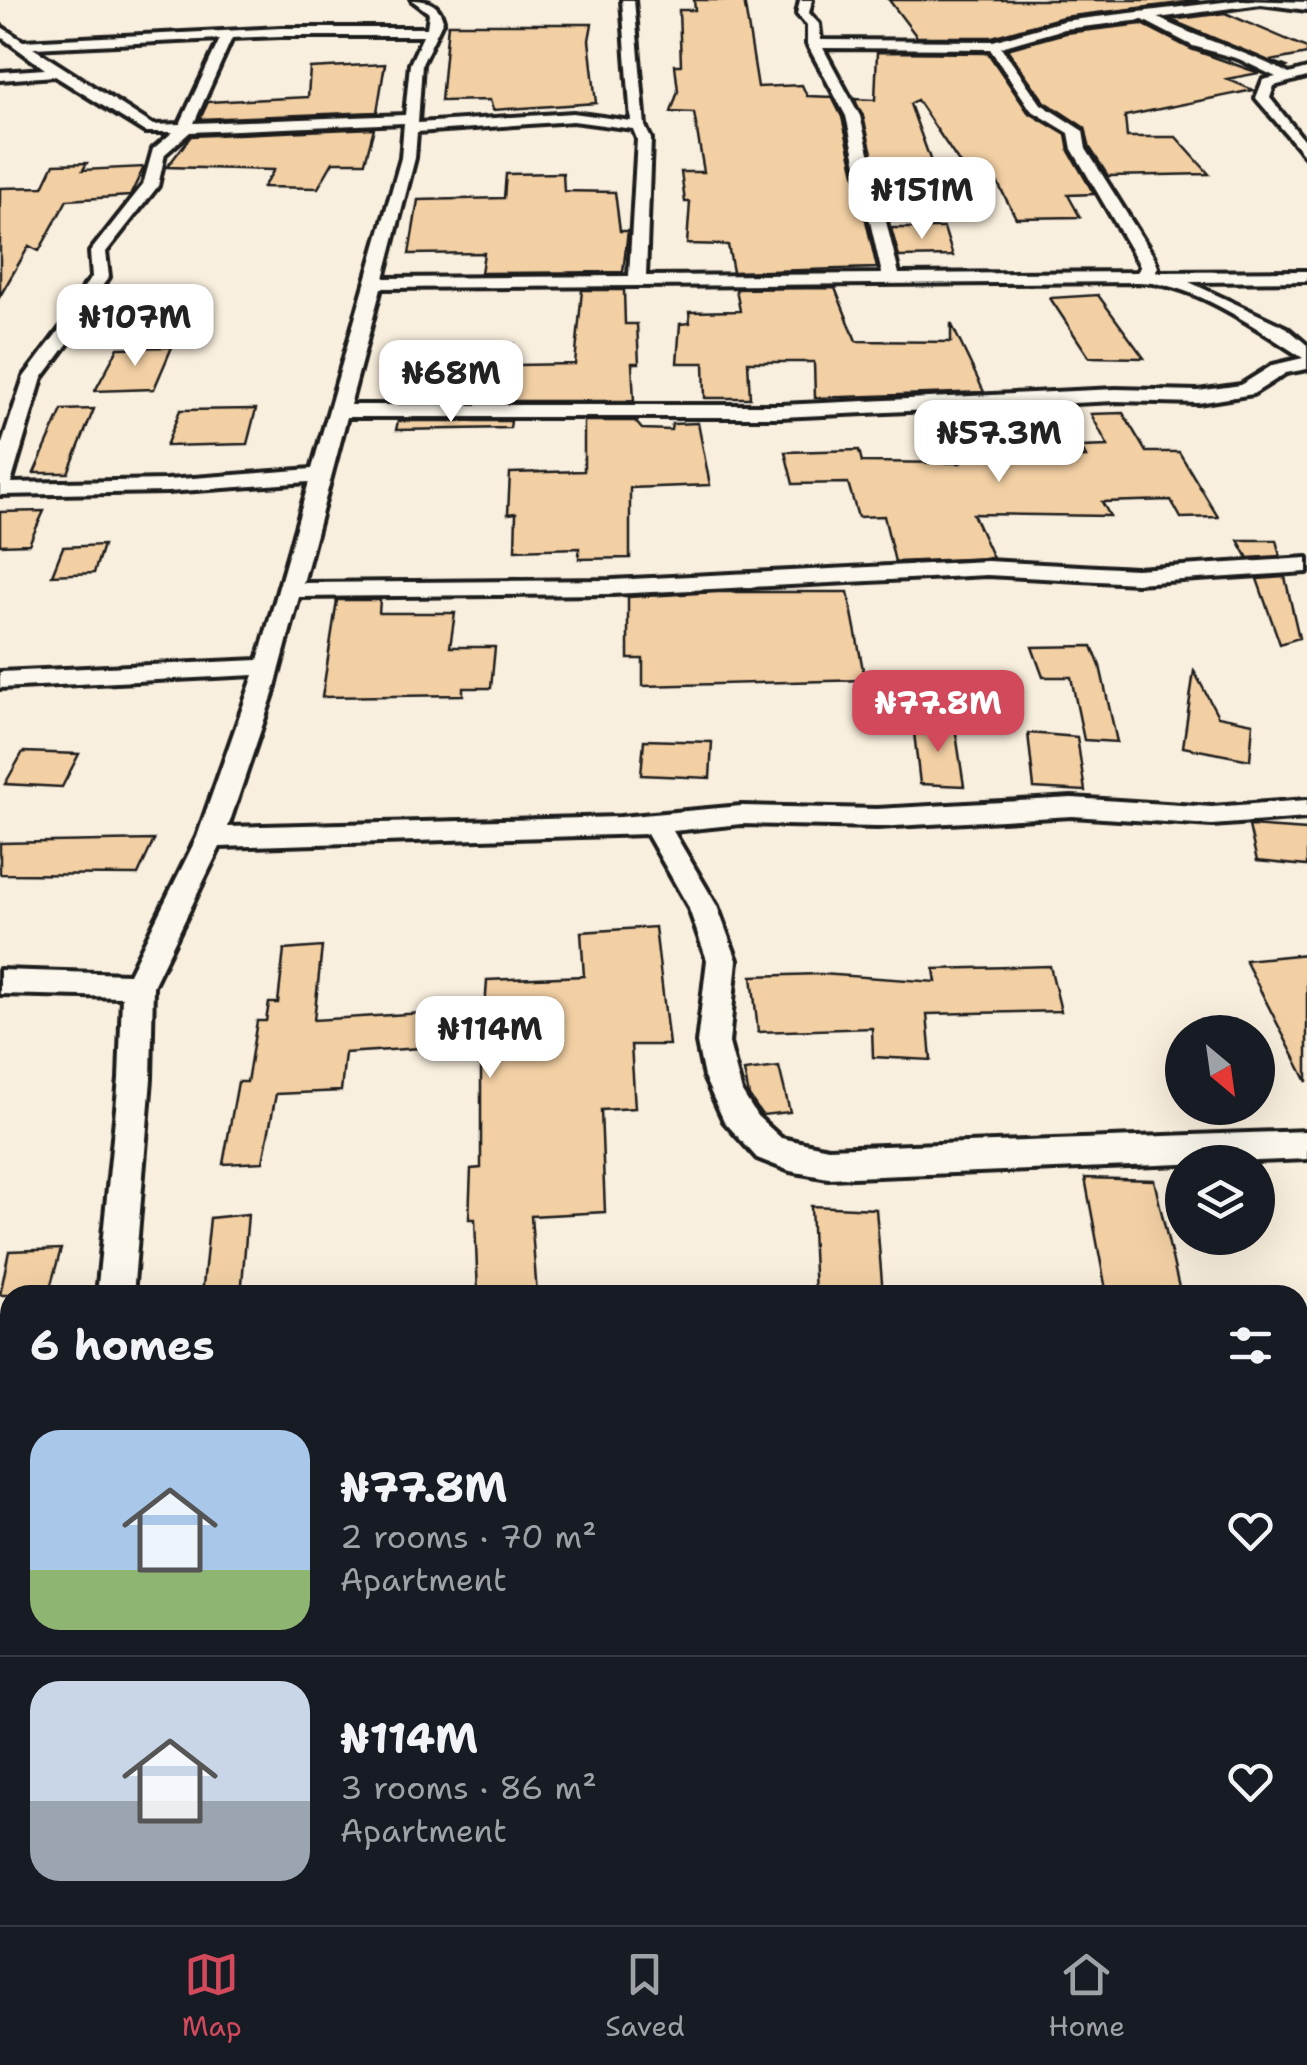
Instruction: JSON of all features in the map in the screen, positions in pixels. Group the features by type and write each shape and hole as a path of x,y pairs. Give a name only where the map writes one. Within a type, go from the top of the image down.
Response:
{"street":[{"path":"116,1285 135,1079 138,986 211,837 261,694 408,158 416,64 432,32 435,11 418,0"},
{"path":"628,0 638,126 644,139 638,280"},
{"path":"806,0 803,14 813,24 814,44 830,81 848,100 881,220 891,279"},
{"path":"814,44 994,45 1064,26 1258,0 1307,6"},
{"path":"1145,16 1197,43 1244,56 1284,76"},
{"path":"0,30 57,72 150,129 573,118 638,126"},
{"path":"20,45 432,32"},
{"path":"226,36 184,130 158,152 150,186 100,247 101,276 82,302 72,326 34,376 0,486 322,475"},
{"path":"994,45 1036,107 1076,131 1080,149 1146,257 1150,267 1140,278"},
{"path":"0,76 57,72"},
{"path":"1307,74 1284,76 1268,83 1263,98 1307,154"},
{"path":"373,283 1307,276"},
{"path":"1166,278 1267,325 1307,354"},
{"path":"1267,325 1307,327"},
{"path":"337,410 781,412 1116,394 1198,397 1246,390 1280,369 1307,363"},
{"path":"290,590 496,584 612,587 987,568 1136,576 1307,565"},
{"path":"0,680 266,668"},
{"path":"211,837 654,823 741,816 878,818 1072,807 1212,816 1307,809"},
{"path":"654,823 700,902 721,955 725,976 713,1026 713,1056 722,1081 740,1117 766,1146 786,1156 828,1163 1307,1145"},
{"path":"0,982 138,986"}],"building":[{"path":"694,0 744,0 758,87 802,85 807,96 832,97 842,117 877,268 733,272 728,245 687,244 690,202 685,202 681,172 704,172 694,113 671,112 678,91 675,65 681,65 679,10 695,10"},
{"path":"889,0 1198,1 1063,17 992,37 917,37"},
{"path":"1225,13 1307,48 1307,54 1271,61 1285,68 1171,20"},
{"path":"448,24 592,24 589,40 596,103 493,110 490,100 441,101"},
{"path":"1142,24 1191,49 1259,73 1227,79 1253,90 1125,116 1127,137 1176,137 1209,174 1108,176 1090,148 1085,128 1044,101 1007,49 1065,33"},
{"path":"877,52 988,53 1028,112 1066,135 1069,151 1094,194 1068,195 1080,217 1016,218 991,170 964,170 917,100 910,104 934,170 877,170 855,99 875,100"},
{"path":"385,64 377,112 200,119 208,102 308,97 310,68"},
{"path":"374,128 365,162 333,162 318,188 263,187 274,170 167,167 191,136"},
{"path":"87,163 83,170 144,167 130,196 67,200 39,251 29,246 0,296 0,188 43,187 54,164"},
{"path":"563,173 564,191 615,192 620,231 628,231 623,272 481,273 484,253 409,254 418,200 504,198 506,174"},
{"path":"891,228 944,228 953,256 899,257"},
{"path":"835,288 856,341 951,342 951,323 984,392 815,398 814,362 748,362 750,398 705,398 704,363 677,363 680,324 690,323 689,312 740,311 736,289"},
{"path":"582,290 624,290 625,324 637,324 639,363 632,363 634,401 401,401 408,362 418,362 420,347 514,344 517,365 575,364"},
{"path":"1098,295 1144,358 1089,357 1050,298"},
{"path":"172,347 154,389 95,391 118,348"},
{"path":"94,409 68,473 34,473 62,410"},
{"path":"256,409 247,444 166,446 180,410"},
{"path":"993,411 1016,459 1086,457 1081,447 1108,446 1091,414 1123,413 1146,452 1179,452 1218,517 1181,518 1171,500 1102,502 1110,516 973,514 993,558 895,562 884,516 858,517 848,483 793,484 785,452 859,450 862,462 960,463 953,446 953,413"},
{"path":"398,421 511,421 510,428 396,430"},
{"path":"584,421 635,421 642,429 671,430 672,424 698,423 710,485 630,488 630,558 579,559 579,548 515,550 516,513 508,514 510,473 584,471"},
{"path":"44,511 29,544 0,545 0,512"},
{"path":"1238,540 1276,540 1280,556 1248,558"},
{"path":"103,545 94,573 52,575 63,547"},
{"path":"1285,577 1299,638 1280,644 1257,579"},
{"path":"848,592 865,680 643,686 643,659 628,659 628,597"},
{"path":"337,600 380,600 379,613 455,613 450,647 495,647 491,688 463,688 463,695 322,697"},
{"path":"1092,646 1117,742 1084,740 1071,677 1043,677 1032,647"},
{"path":"1194,671 1218,716 1253,723 1250,760 1183,747"},
{"path":"913,724 955,727 964,786 920,784"},
{"path":"1028,733 1077,737 1085,791 1034,788"},
{"path":"644,740 712,742 710,778 641,775"},
{"path":"23,752 79,754 62,787 5,784"},
{"path":"1249,826 1307,830 1307,866 1257,861"},
{"path":"154,840 138,875 0,874 0,843"},
{"path":"655,927 669,1045 631,1045 635,1108 601,1110 605,1212 531,1216 536,1285 478,1285 475,1219 469,1219 471,1169 481,1168 481,1044 345,1053 341,1091 276,1094 263,1162 223,1164 238,1082 247,1082 257,1021 266,1021 269,1003 278,1003 284,950 322,947 314,1020 485,1009 487,980 584,976 581,932"},
{"path":"1307,954 1307,1082 1275,1015 1245,960"},
{"path":"1050,966 1061,1011 927,1014 931,1060 873,1057 872,1028 758,1032 752,976 821,974 936,982 934,969"},
{"path":"779,1067 790,1112 762,1115 749,1096 744,1071"},
{"path":"1085,1178 1154,1180 1165,1227 1165,1255 1171,1255 1178,1285 1105,1285"},
{"path":"811,1206 876,1209 882,1285 815,1285"},
{"path":"248,1214 242,1285 203,1285 210,1218"},
{"path":"61,1249 51,1285 2,1285 9,1251"}]}
